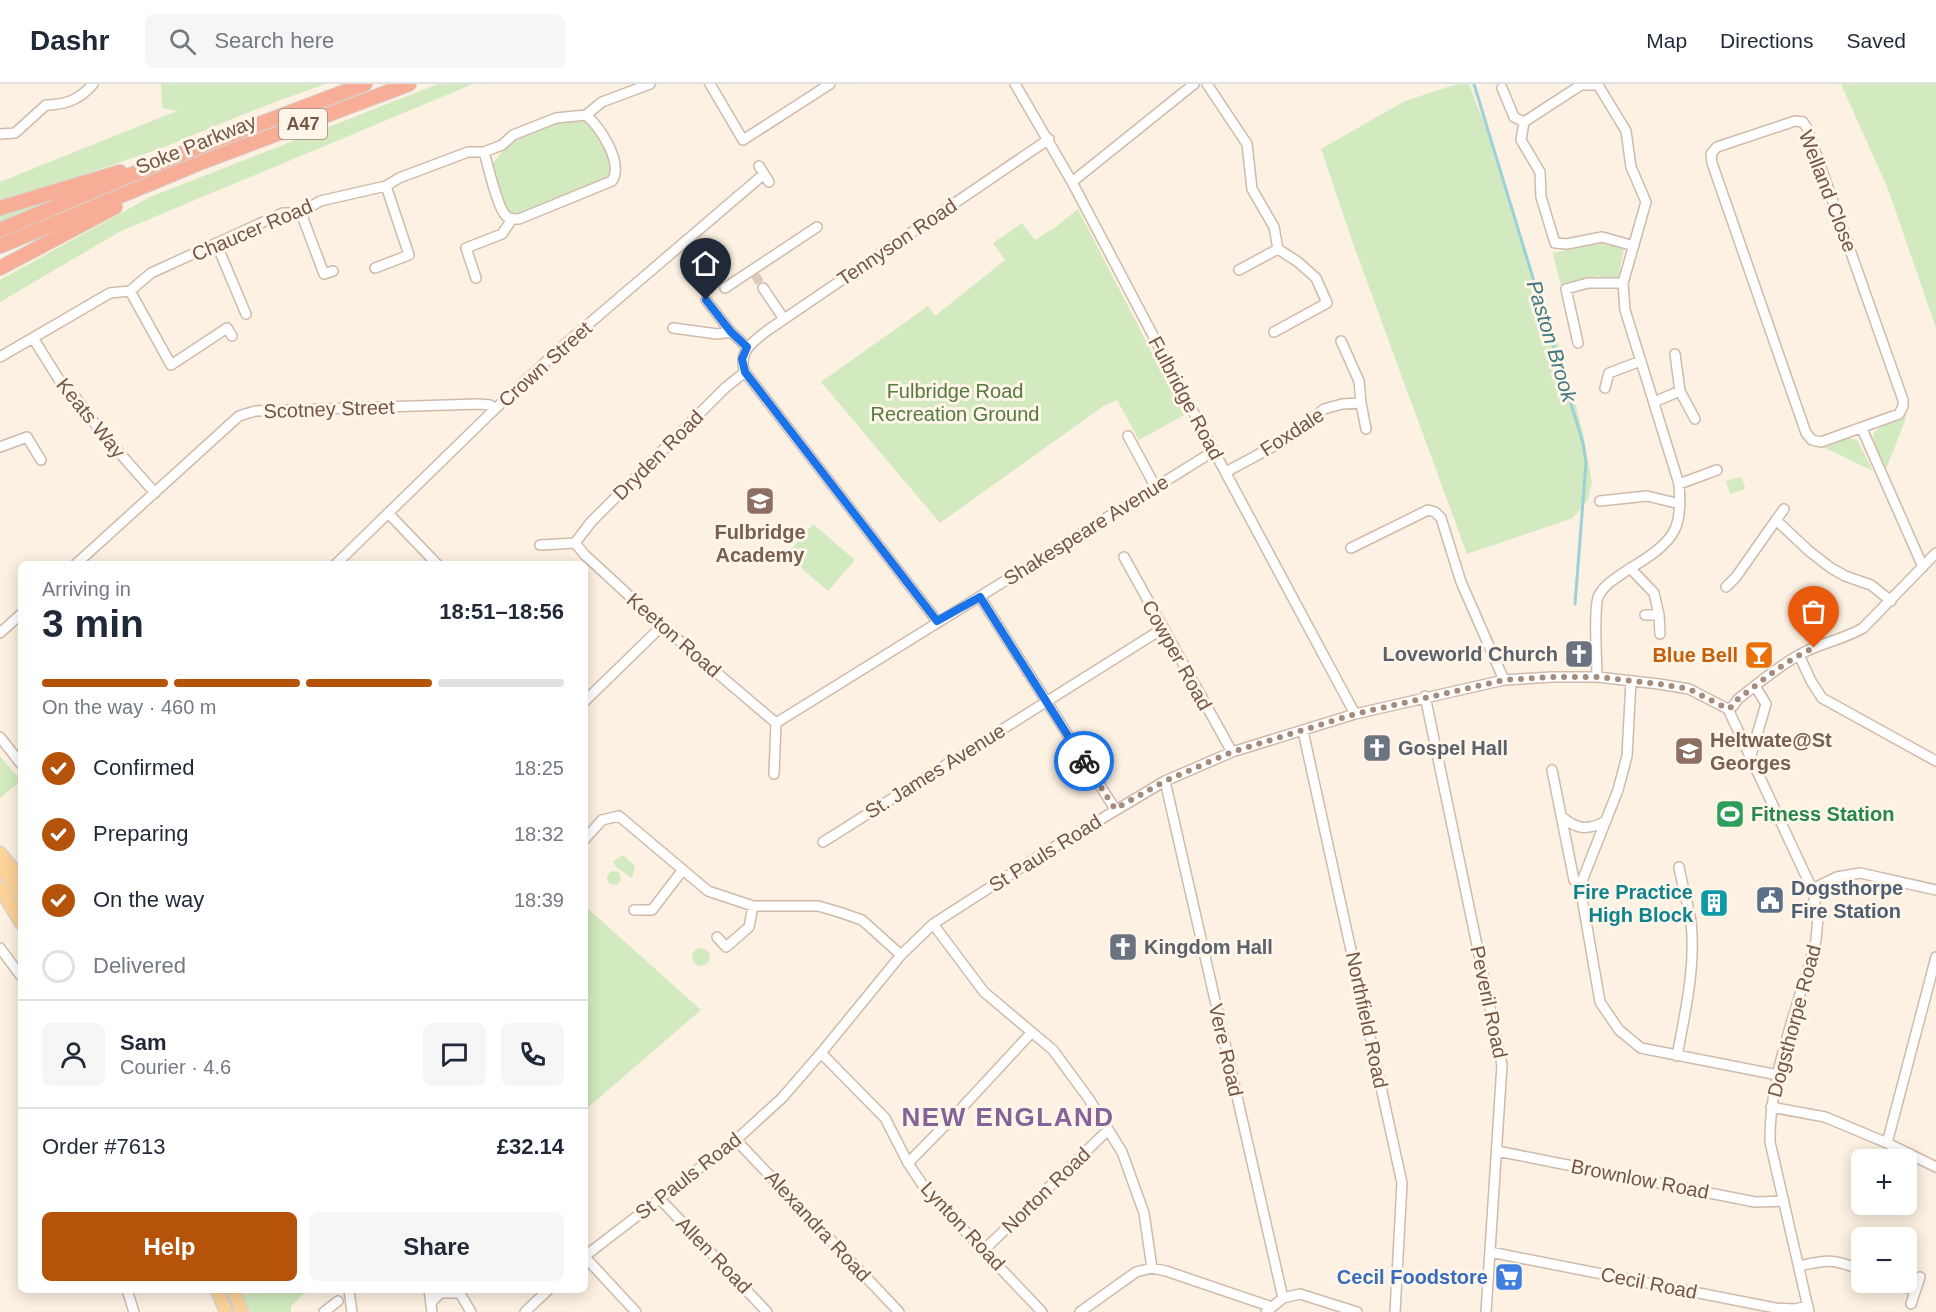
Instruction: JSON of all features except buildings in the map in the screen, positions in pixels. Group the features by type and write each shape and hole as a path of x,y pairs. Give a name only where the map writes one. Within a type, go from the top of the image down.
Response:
{"highway":[{"name":"Soke Parkway","path":"0,230 188,151 365,84"},
{"name":"Soke Parkway","path":"0,246 197,164 410,84"},
{"name":"A47","path":"0,208 188,151"},
{"name":"A47","path":"0,268 197,164"}],"main road":[{"path":"0,853 18,875"},
{"path":"0,864 15,900"},
{"path":"0,888 15,900"},
{"path":"218,1293 226,1312"},
{"path":"234,1293 242,1312"}],"street":[{"path":"0,134 15,133 46,105 60,105 74,100 93,84"},
{"name":"Chaucer Road","path":"0,357 110,293 130,291 151,273 283,213 301,213 320,201 386,186 399,178 468,152 484,152 502,145 513,135 556,118 586,115 602,102 650,84"},
{"path":"710,84 744,140 830,84"},
{"name":"Fulbridge Road","path":"1015,84 1049,139 1355,714"},
{"path":"1072,182 1194,84"},
{"path":"1207,84 1247,144 1252,189 1274,227 1278,249 1316,278 1327,303 1274,332"},
{"path":"1598,677 1596,633 1598,597 1608,582 1664,543 1675,530 1680,504 1679,484 1625,310 1623,283 1634,246 1646,202 1631,167 1626,131 1598,85 1581,85 1524,122 1521,140 1540,172 1541,197 1555,243 1567,244 1602,237 1634,246"},
{"path":"1502,88 1514,117 1524,122"},
{"path":"484,152 505,215 512,219 519,219 612,181 616,176 616,167 602,130 586,115"},
{"name":"Welland Close","path":"1795,121 1803,122 1808,128 1903,400 1899,414 1862,429 1821,442 1812,440 1806,433 1712,163 1711,154 1717,147 1795,121"},
{"name":"Tennyson Road","path":"747,347 784,319 1049,139"},
{"name":"Crown Street","path":"339,561 564,345 764,174"},
{"path":"375,268 409,255 386,186"},
{"path":"301,213 328,272 328,284"},
{"path":"476,278 466,248 502,234 512,219"},
{"path":"725,288 753,272 817,227"},
{"path":"216,243 246,314"},
{"path":"1239,270 1278,249"},
{"path":"1578,343 1566,289 1588,283 1623,283"},
{"path":"763,288 784,319"},
{"path":"130,291 171,365 227,328 232,336"},
{"path":"706,300 731,332 747,347 742,359 745,372 937,621"},
{"path":"232,308 242,304"},
{"path":"673,328 717,334 731,332"},
{"name":"Keats Way","path":"33,338 68,394 76,398 102,433 155,493"},
{"path":"1341,341 1359,381 1360,403 1366,429"},
{"path":"1675,354 1680,391 1695,419"},
{"path":"1605,388 1609,374 1641,362"},
{"name":"Dryden Road","path":"575,543 591,522 724,388 745,372"},
{"path":"1654,402 1680,391"},
{"name":"Foxdale","path":"1226,472 1289,438 1324,409 1341,404 1360,403"},
{"name":"Scotney Street","path":"79,561 239,416 255,411 478,404 490,405 495,409"},
{"path":"1862,429 1923,567"},
{"path":"1128,436 1155,486"},
{"path":"0,447 27,437 41,460"},
{"name":"Shakespeare Avenue","path":"776,723 1214,451"},
{"path":"1679,484 1718,470"},
{"path":"1600,501 1647,496 1680,504"},
{"path":"1726,587 1739,566 1784,509"},
{"path":"1351,548 1428,510 1435,512 1441,518 1461,582 1504,680"},
{"path":"387,513 434,561"},
{"path":"1776,520 1831,568 1845,576 1871,585 1891,601"},
{"path":"540,545 575,543"},
{"name":"Keeton Road","path":"575,543 662,626 776,723"},
{"path":"1728,709 1798,655 1838,638 1852,635 1863,628 1936,553"},
{"name":"Cowper Road","path":"1124,557 1232,752"},
{"path":"1630,568 1654,593 1660,634"},
{"path":"980,597 1115,809"},
{"path":"1645,615 1659,615"},
{"path":"0,633 18,617"},
{"path":"588,698 662,626"},
{"name":"St. James Avenue","path":"823,842 1162,629"},
{"path":"1798,655 1822,698 1936,761"},
{"name":"St Pauls Road","path":"588,1255 736,1140 782,1098 901,955 933,924 1115,809 1165,781 1232,752 1355,714 1425,696 1504,680 1598,677 1631,681 1689,689 1728,709"},
{"path":"1631,681 1627,756 1618,790 1580,886 1600,1002 1619,1030 1641,1048 1778,1075"},
{"path":"1751,755 1766,704 1755,686"},
{"name":"Peveril Road","path":"1425,696 1502,1065 1486,1312"},
{"name":"Dogsthorpe Road","path":"1728,709 1812,890 1818,917 1816,940 1778,1075 1772,1107 1770,1142 1809,1309"},
{"path":"774,774 776,723"},
{"name":"Northfield Road","path":"1303,731 1402,1183 1395,1312"},
{"path":"0,737 18,760"},
{"path":"1552,770 1574,880 1580,886"},
{"name":"Vere Road","path":"1165,781 1282,1298"},
{"path":"588,835 602,820 619,816 708,891 753,906 818,906 839,912 862,920 901,955"},
{"path":"1561,816 1581,829 1589,829 1604,822"},
{"path":"1677,1056 1690,983 1692,954 1690,921 1678,867"},
{"path":"634,910 652,910 682,871"},
{"path":"1812,890 1837,877 1860,873 1936,890"},
{"path":"717,937 726,947 738,937 749,927 753,906"},
{"path":"933,924 984,992 1053,1050 1089,1099 1122,1152 1144,1213 1152,1269"},
{"path":"0,948 18,972"},
{"path":"1887,1143 1936,957"},
{"path":"908,1162 1032,1032"},
{"name":"Lynton Road","path":"821,1053 885,1118 926,1191 1042,1312"},
{"path":"1772,1107 1826,1117 1936,1167"},
{"name":"Norton Road","path":"984,1250 1108,1130"},
{"name":"Alexandra Road","path":"736,1140 899,1312"},
{"name":"Brownlow Road","path":"1497,1151 1755,1202 1784,1201"},
{"name":"Allen Road","path":"660,1199 767,1312"},
{"name":"Cecil Road","path":"1490,1252 1775,1308 1809,1309"},
{"path":"588,1260 636,1312"},
{"path":"1799,1266 1825,1260 1837,1260 1851,1266"},
{"path":"1080,1312 1136,1272 1152,1269 1166,1271 1269,1310 1282,1298 1300,1294 1357,1312"},
{"path":"1917,1285 1920,1277"},
{"path":"128,1293 134,1312"},
{"path":"349,1293 352,1312"},
{"path":"430,1293 432,1308"},
{"path":"432,1308 440,1293"},
{"path":"460,1293 471,1312"},
{"path":"525,1312 545,1293"},
{"path":"1911,1304 1914,1293"},
{"path":"324,1312 338,1302"}],"green space":[{"path":"161,84 325,84 162,148 0,203 0,182 177,111 162,108"},
{"path":"438,84 473,84 121,231 0,302 0,280 150,197"},
{"path":"1457,84 1469,84 1499,162 1534,276 1563,357 1583,433 1592,482 1588,500 1573,518 1467,554 1355,249 1321,149 1405,101"},
{"path":"1841,84 1936,84 1936,328 1888,189"},
{"path":"579,120 591,125 604,143 611,164 611,177 521,213 508,211 492,165 500,154 519,138 541,127"},
{"path":"45,201 47,204 0,224 0,216"},
{"name":"Fulbridge Road Recreation Ground","path":"1078,209 1184,415 1139,440 1117,400 1105,405 940,523 821,382 928,306 935,316 1005,260 993,243 1022,223 1035,240"},
{"path":"1603,239 1624,248 1618,279 1598,276 1561,286 1553,253 1590,245 1592,241"},
{"path":"1906,412 1905,421 1886,469 1874,443 1873,434"},
{"path":"1849,438 1857,440 1873,471 1823,447"},
{"path":"1741,477 1745,487 1743,490 1730,494 1726,481"},
{"path":"813,524 855,560 828,591 786,555"},
{"path":"0,756 18,777 18,783 0,798"},
{"path":"623,855 635,866 632,878 616,867 613,861"},
{"path":"611,871 617,871 621,878 617,885 611,885 607,881 607,875"},
{"path":"588,909 701,1010 588,1107"},
{"path":"701,948 707,951 710,957 707,963 701,966 695,963 692,957 695,951"},
{"path":"242,1293 305,1293 291,1306 291,1312 250,1312"}],"waterway":[{"name":"Paston Brook","path":"1474,84 1583,443 1586,463 1575,604"}],"tunnel":[{"path":"755,275 763,288"}],"way so far":[{"path":"1084,761 1115,809 1199,764 1355,714 1425,696 1504,680 1598,677 1689,689 1728,709 1738,699 1798,655 1814,648"}],"place":[{"name":"Fulbridge Academy","path":"760,501"},
{"name":"Loveworld Church","path":"1579,654"},
{"name":"Blue Bell","path":"1759,655"},
{"name":"Gospel Hall","path":"1377,748"},
{"name":"Heltwate@St Georges","path":"1689,751"},
{"name":"Fitness Station","path":"1730,814"},
{"name":"Dogsthorpe Fire Station","path":"1770,900"},
{"name":"Fire Practice High Block","path":"1714,903"},
{"name":"Kingdom Hall","path":"1123,947"},
{"name":"Cecil Foodstore","path":"1509,1277"}],"district":[{"name":"NEW ENGLAND","path":"1008,1117"}],"route":[{"path":"706,300 731,332 747,347 742,359 745,372 937,621 980,597 1084,761"}]}
